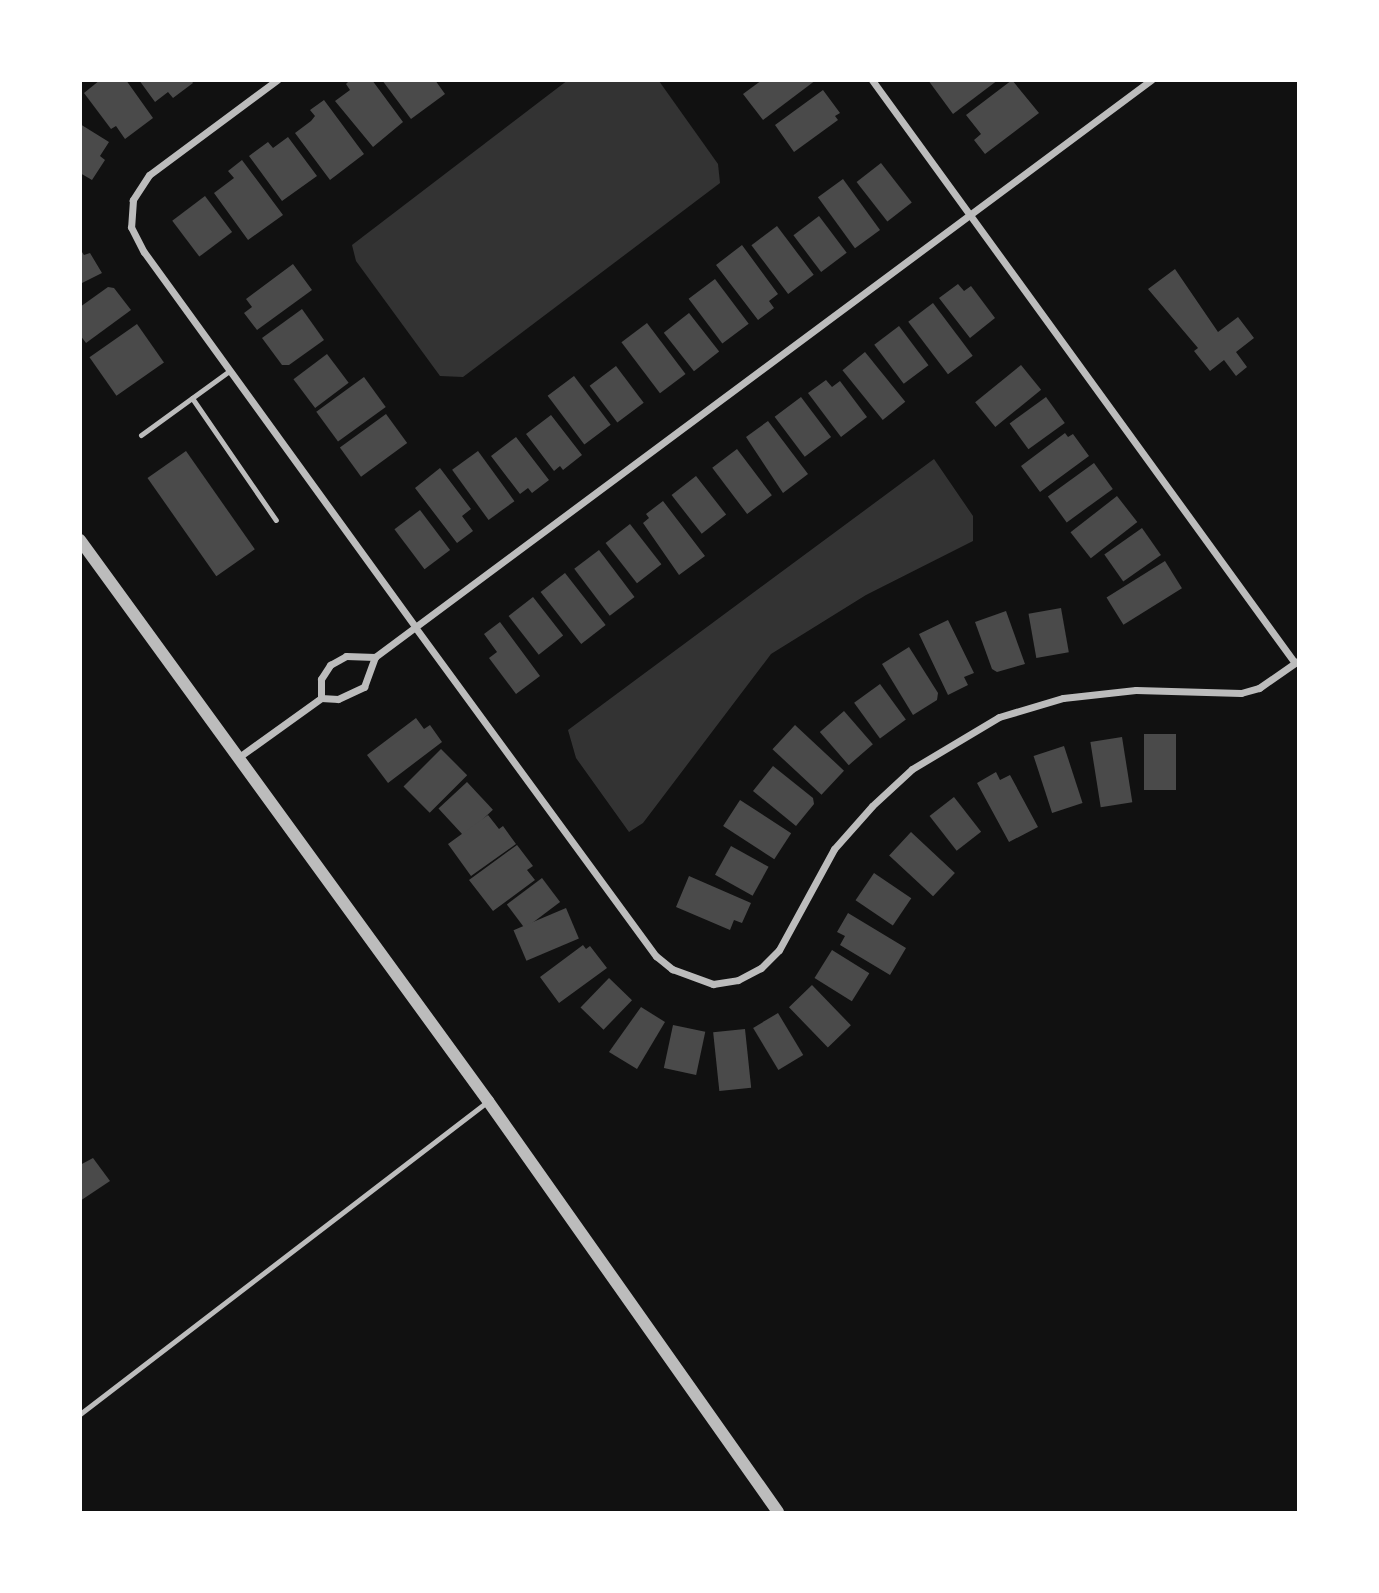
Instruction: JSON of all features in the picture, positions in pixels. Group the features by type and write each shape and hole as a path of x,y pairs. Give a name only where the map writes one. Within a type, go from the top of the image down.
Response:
{"street":[{"path":"276,80 149,175 133,200 131,227 144,252 229,371 656,956 694,980 713,984 738,980 761,968 779,950 834,849 912,769 954,741 999,717 1063,698 1136,690 1241,693 1259,688 1297,662 872,80"},
{"path":"239,757 321,698 338,699 364,687 374,657 1151,80"},
{"path":"80,540 488,1101 775,1508 761,1513"},
{"path":"321,698 321,679 330,665 346,656 374,657"}],"lane":[{"path":"141,435 229,371"},
{"path":"192,398 276,520"},
{"path":"80,1414 488,1101"}],"shaded area":[{"path":"568,80 659,81 718,164 720,183 463,377 440,376 356,261 352,245"},
{"path":"934,459 973,516 973,541 866,595 771,654 643,823 629,832 576,758 568,730"}],"building":[{"path":"100,80 126,80 153,118 125,139 116,126 111,129 84,93"},
{"path":"139,80 191,80 193,83 173,98 168,92 155,102"},
{"path":"350,80 372,80 403,122 373,147 335,101 350,90 346,84"},
{"path":"382,80 435,80 445,94 411,119"},
{"path":"762,80 816,80 763,120 743,94"},
{"path":"928,80 998,80 953,114"},
{"path":"1012,80 1039,113 985,154 974,140 981,134 966,115"},
{"path":"823,90 840,113 835,116 838,120 794,152 775,125"},
{"path":"324,100 364,154 330,180 295,133 311,121 315,116 310,110"},
{"path":"80,124 109,142 100,156 105,160 92,180 80,173"},
{"path":"288,137 317,176 282,201 249,156 268,142 273,148"},
{"path":"242,160 283,215 248,240 214,193 234,178 228,171"},
{"path":"881,163 912,202 887,221 857,182"},
{"path":"843,179 880,230 855,248 818,197"},
{"path":"205,196 232,232 199,257 172,221"},
{"path":"819,216 847,253 821,272 793,235"},
{"path":"777,226 814,275 788,294 751,245"},
{"path":"742,245 778,294 769,301 774,308 758,320 716,265"},
{"path":"80,249 84,255 90,253 102,273 80,284"},
{"path":"293,264 312,290 257,330 244,313 252,307 246,299"},
{"path":"1175,269 1218,332 1238,317 1254,338 1236,352 1247,367 1236,376 1224,360 1210,371 1194,351 1198,348 1148,289"},
{"path":"715,279 749,324 722,344 689,299"},
{"path":"958,284 964,291 971,286 995,318 970,338 939,298"},
{"path":"108,287 114,288 131,310 86,343 80,335 80,307"},
{"path":"933,303 973,356 948,374 908,322"},
{"path":"302,309 324,340 289,365 282,365 262,338"},
{"path":"689,313 719,352 694,371 664,333"},
{"path":"647,323 686,374 660,393 621,342"},
{"path":"137,324 164,363 116,396 89,357"},
{"path":"899,326 928,365 904,384 874,345"},
{"path":"865,352 905,402 883,420 842,370"},
{"path":"327,354 349,383 315,408 293,379"},
{"path":"1021,365 1041,390 995,427 975,402"},
{"path":"616,366 644,403 617,423 590,386"},
{"path":"574,376 611,425 584,445 548,396"},
{"path":"364,377 386,407 338,442 316,412"},
{"path":"826,380 832,387 840,381 867,417 841,437 808,393"},
{"path":"801,397 831,437 805,457 775,417"},
{"path":"1046,397 1065,423 1028,449 1010,423"},
{"path":"386,414 407,443 361,477 340,448"},
{"path":"551,415 582,455 563,470 560,466 554,471 526,434"},
{"path":"768,421 808,474 783,493 746,437"},
{"path":"1065,433 1068,437 1073,434 1089,456 1040,492 1021,466"},
{"path":"516,437 549,480 532,493 528,488 520,494 491,456"},
{"path":"737,449 772,495 747,514 712,468"},
{"path":"186,451 255,549 216,576 147,478"},
{"path":"478,451 514,501 489,520 452,470"},
{"path":"1094,463 1113,489 1067,522 1048,497"},
{"path":"440,468 471,509 462,516 473,531 457,543 415,488"},
{"path":"696,476 726,515 702,534 672,495"},
{"path":"1117,496 1137,522 1091,558 1071,532"},
{"path":"663,501 705,556 679,575 643,523 649,518 646,514"},
{"path":"420,510 450,550 425,569 394,529"},
{"path":"630,524 661,564 637,583 606,543"},
{"path":"1142,528 1161,555 1123,581 1104,554"},
{"path":"599,550 635,597 610,616 574,569"},
{"path":"1165,561 1182,588 1123,625 1106,598"},
{"path":"565,573 606,625 581,644 541,592"},
{"path":"533,597 563,636 539,655 509,616"},
{"path":"1061,608 1069,652 1036,658 1029,614"},
{"path":"1006,611 1025,664 997,672 992,669 975,622"},
{"path":"948,620 974,673 964,677 968,685 948,695 919,634"},
{"path":"500,622 540,676 516,694 489,658 497,652 484,634"},
{"path":"909,647 938,693 937,700 913,715 882,664"},
{"path":"880,684 906,720 880,738 854,703"},
{"path":"844,711 873,744 849,765 820,732"},
{"path":"416,718 424,729 430,725 442,742 388,783 367,755"},
{"path":"795,725 844,771 821,795 772,749"},
{"path":"1144,734 1176,734 1176,790 1144,790"},
{"path":"1122,737 1132,802 1101,807 1090,742"},
{"path":"1064,746 1083,803 1052,813 1034,756"},
{"path":"441,749 467,775 430,813 404,786"},
{"path":"773,766 813,798 814,804 796,826 753,791"},
{"path":"996,772 1000,780 1010,775 1038,827 1009,842 977,783"},
{"path":"467,782 493,810 464,836 438,809"},
{"path":"954,797 981,832 957,851 930,816"},
{"path":"740,800 791,833 774,859 723,826"},
{"path":"488,815 499,829 503,826 516,844 471,876 448,844"},
{"path":"911,832 955,873 933,896 889,855"},
{"path":"517,845 533,866 527,870 535,880 493,911 469,880"},
{"path":"731,846 769,867 753,896 715,875"},
{"path":"874,873 911,898 893,926 856,900"},
{"path":"689,876 751,903 742,923 734,920 730,930 676,907"},
{"path":"542,878 560,902 525,928 507,904"},
{"path":"566,908 579,938 526,961 514,930"},
{"path":"848,913 906,948 890,975 840,945 845,936 837,932"},
{"path":"583,945 586,949 590,946 607,968 559,1003 540,977"},
{"path":"832,950 869,973 852,1001 815,978"},
{"path":"609,978 632,1000 604,1030 581,1007"},
{"path":"812,985 851,1025 828,1048 789,1007"},
{"path":"641,1007 665,1022 637,1069 609,1052"},
{"path":"778,1013 803,1055 778,1070 753,1028"},
{"path":"673,1025 705,1032 696,1075 664,1068"},
{"path":"745,1029 751,1088 719,1091 713,1032"},
{"path":"93,1158 110,1181 80,1201 80,1165"}]}
